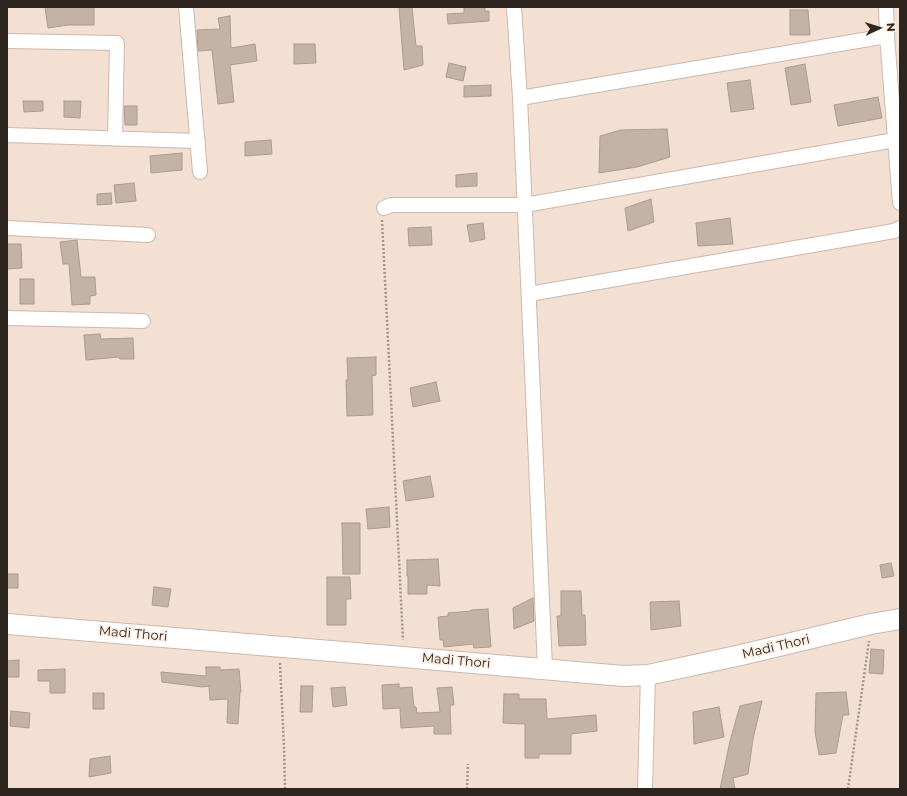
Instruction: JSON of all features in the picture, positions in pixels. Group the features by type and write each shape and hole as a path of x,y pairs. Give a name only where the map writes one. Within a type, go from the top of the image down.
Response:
{"main road":[{"name":"Madi Thori","path":"7,624 403,656 623,676 648,675 900,618"}],"street":[{"path":"186,7 200,172"},
{"path":"514,7 520,98 545,668"},
{"path":"886,7 900,203"},
{"path":"520,98 887,36"},
{"path":"7,41 117,44 115,139"},
{"path":"7,135 198,141"},
{"path":"384,208 391,204 525,205 895,140"},
{"path":"7,228 148,235"},
{"path":"529,294 887,232 900,228"},
{"path":"7,318 143,321"},
{"path":"645,789 648,675"}],"path":[{"path":"384,208 382,224 403,656"},
{"path":"848,789 871,624"},
{"path":"279,646 285,789"},
{"path":"467,789 468,764"}],"building":[{"path":"45,7 94,7 94,25 68,25 48,28"},
{"path":"399,7 412,7 416,46 422,46 423,65 404,70"},
{"path":"464,7 485,7 485,11 489,11 489,21 448,24 447,14 464,13"},
{"path":"790,10 808,10 810,35 790,35"},
{"path":"230,16 231,48 255,44 257,61 230,65 234,102 218,104 212,50 198,51 197,30 220,29 218,18"},
{"path":"294,44 315,44 316,63 294,64"},
{"path":"449,63 466,67 463,81 446,77"},
{"path":"805,64 811,102 791,105 785,68"},
{"path":"750,80 754,109 731,112 727,83"},
{"path":"491,85 491,96 464,97 464,86"},
{"path":"878,97 882,118 838,126 834,105"},
{"path":"23,101 43,101 43,111 24,112"},
{"path":"64,101 81,101 80,118 64,117"},
{"path":"124,106 137,106 137,125 125,125"},
{"path":"667,129 670,157 637,167 599,173 600,136 621,130"},
{"path":"271,140 272,154 245,156 245,142"},
{"path":"182,153 182,170 151,173 150,156"},
{"path":"477,173 477,186 456,187 456,175"},
{"path":"134,183 136,201 116,203 114,185"},
{"path":"111,193 112,204 97,205 97,194"},
{"path":"651,199 654,222 628,231 625,208"},
{"path":"730,218 733,244 698,246 696,223"},
{"path":"483,223 485,239 470,242 467,225"},
{"path":"431,227 432,245 409,246 408,228"},
{"path":"77,240 81,277 95,277 96,295 90,296 90,304 72,305 69,264 63,264 60,242"},
{"path":"7,244 21,244 22,268 7,269"},
{"path":"20,279 34,279 34,304 20,304"},
{"path":"100,334 101,339 133,338 134,359 120,359 119,357 86,360 84,335"},
{"path":"376,357 376,375 372,376 373,415 347,416 347,358"},
{"path":"436,382 440,401 413,407 410,388"},
{"path":"430,476 434,497 406,501 403,481"},
{"path":"389,507 390,527 368,529 366,509"},
{"path":"342,523 360,523 360,574 343,574"},
{"path":"438,559 440,586 427,585 427,594 408,594 407,560"},
{"path":"891,563 894,576 882,578 880,565"},
{"path":"7,574 18,574 18,588 7,588"},
{"path":"327,577 350,577 351,599 346,599 346,625 327,625"},
{"path":"154,587 171,589 168,607 152,605"},
{"path":"561,591 581,591 582,615 585,615 586,645 559,646 557,616 561,616"},
{"path":"533,598 534,621 514,629 513,608"},
{"path":"679,601 681,626 651,630 650,602"},
{"path":"488,609 491,647 474,648 473,644 444,647 443,640 440,640 438,617 448,616 448,613"},
{"path":"871,649 884,650 883,674 869,673"},
{"path":"19,660 19,677 7,677 7,661"},
{"path":"206,667 220,667 220,670 239,669 241,692 238,724 227,723 228,699 210,700 209,686 202,687 162,682 161,672 206,676"},
{"path":"65,669 65,693 50,693 50,681 38,681 38,670"},
{"path":"399,684 399,688 412,687 414,707 416,707 417,713 440,712 437,688 452,687 454,705 450,705 451,734 434,734 434,726 401,728 400,708 383,709 382,685"},
{"path":"301,686 313,686 312,712 300,712"},
{"path":"345,687 347,705 333,707 331,688"},
{"path":"846,692 849,715 843,715 836,753 819,755 815,732 816,693"},
{"path":"93,693 104,693 104,709 93,709"},
{"path":"504,694 519,694 519,699 546,699 547,719 596,715 597,731 571,734 571,754 539,754 539,758 525,758 525,724 503,723"},
{"path":"762,701 753,739 748,774 733,778 735,789 720,789 730,741 740,706"},
{"path":"719,707 724,737 694,744 693,712"},
{"path":"11,711 30,713 29,728 10,726"},
{"path":"110,756 111,773 89,777 90,759"}]}
